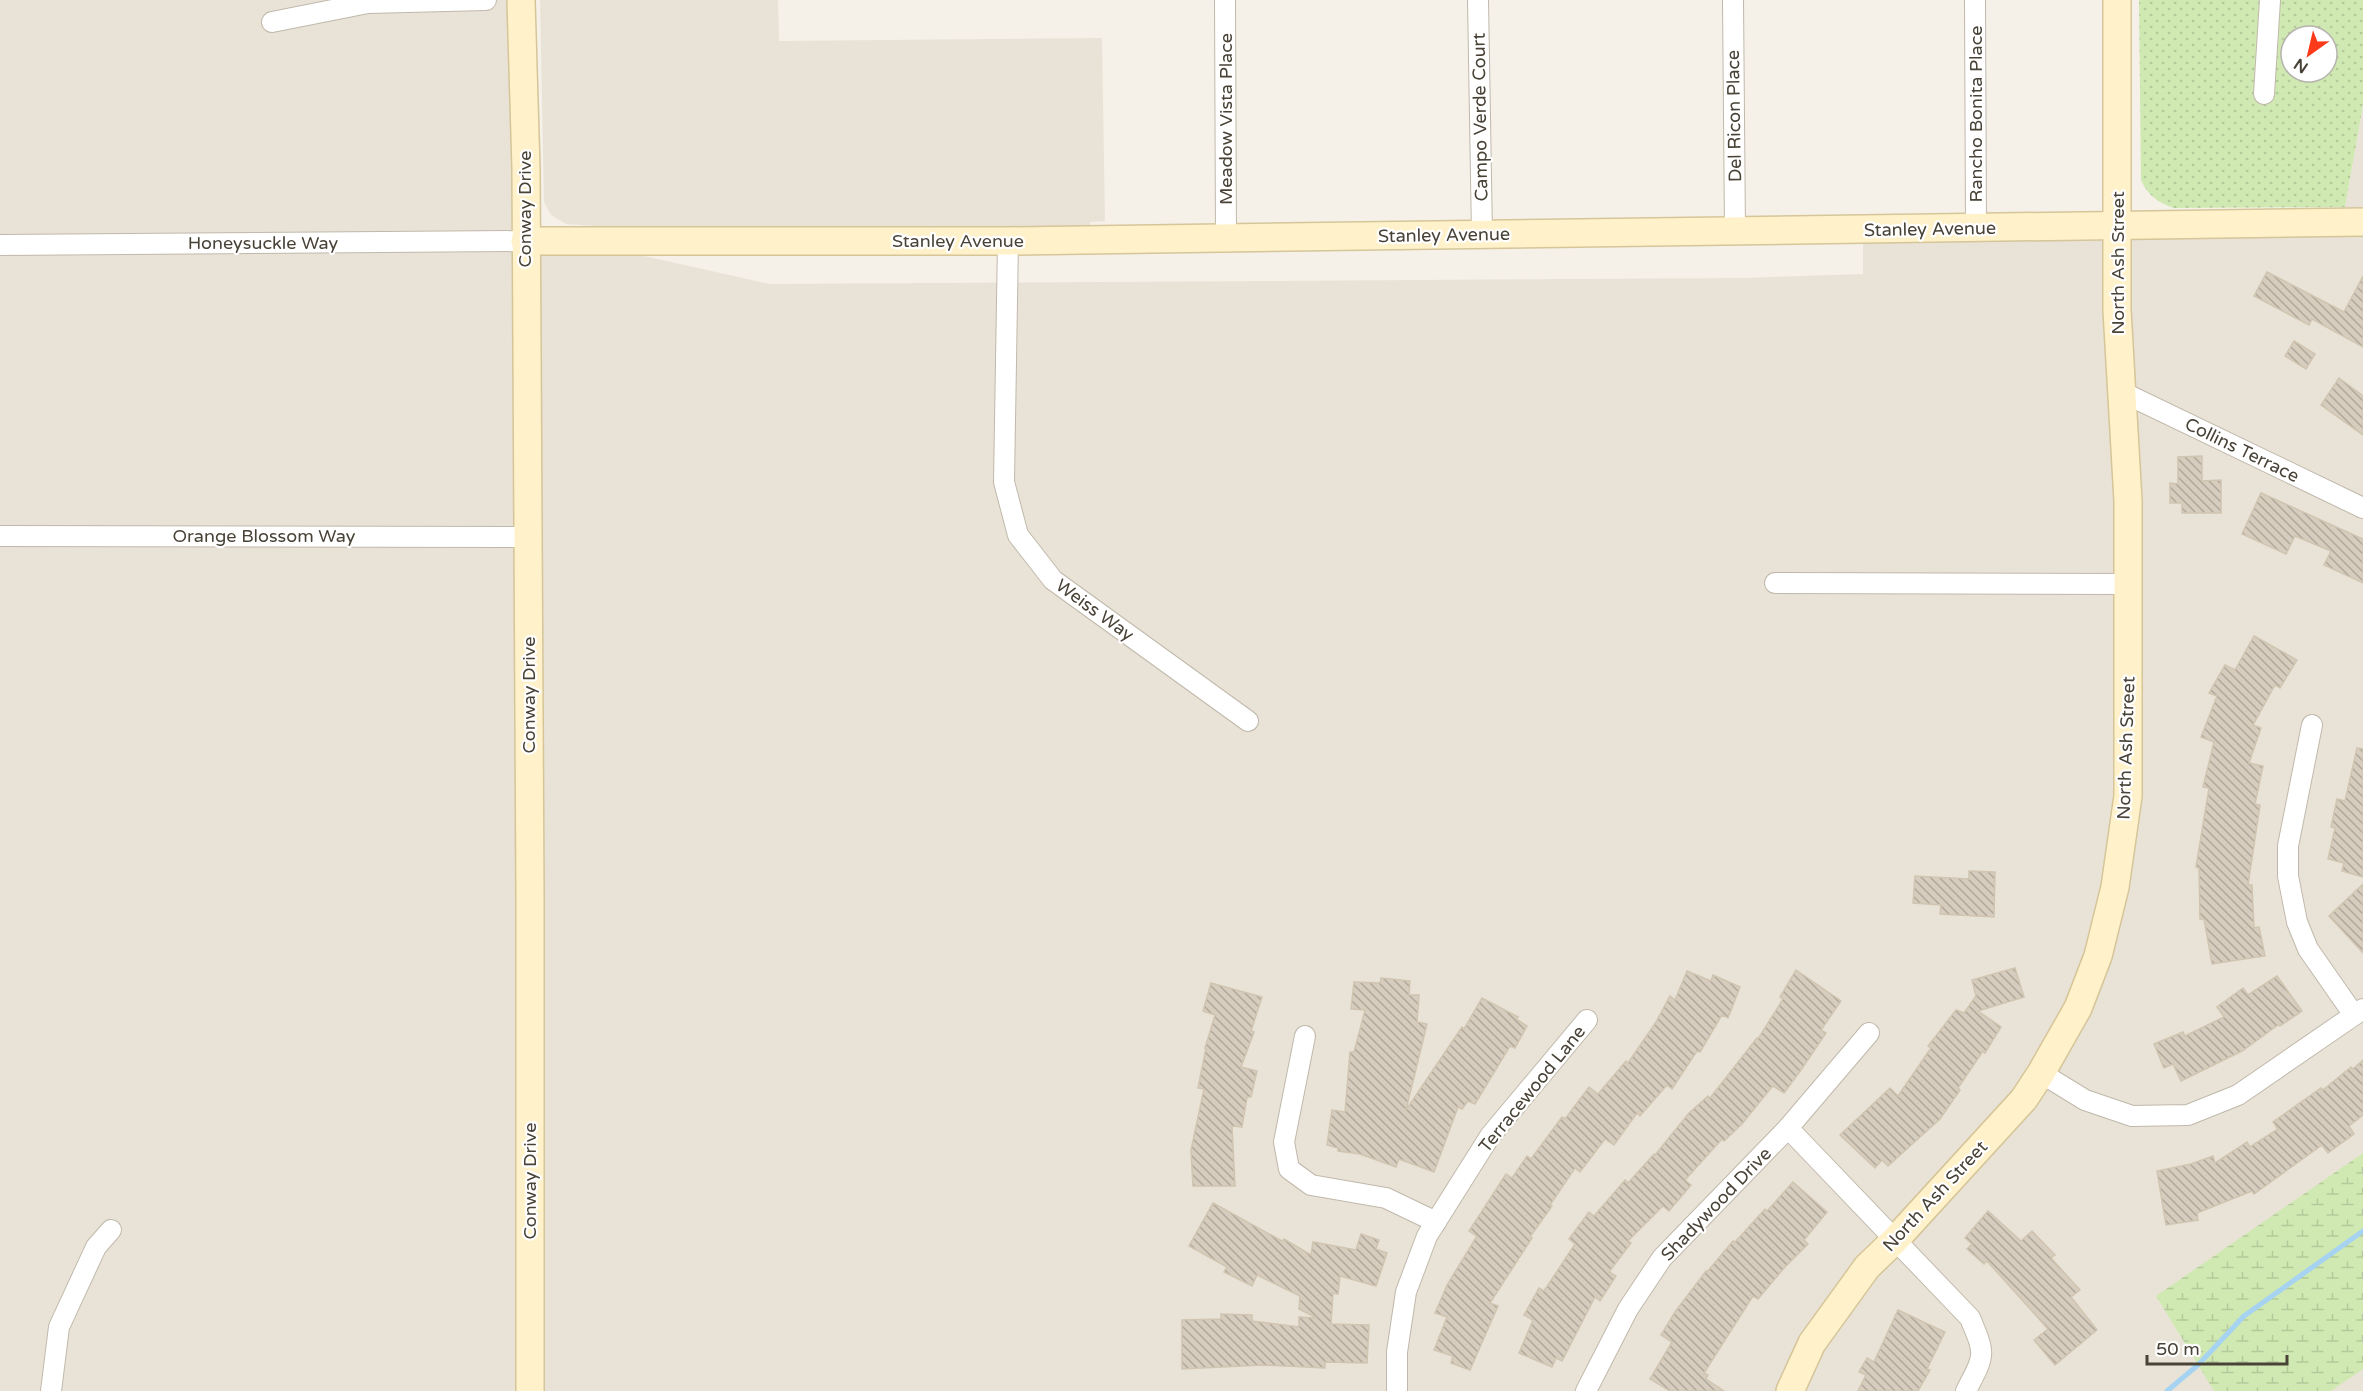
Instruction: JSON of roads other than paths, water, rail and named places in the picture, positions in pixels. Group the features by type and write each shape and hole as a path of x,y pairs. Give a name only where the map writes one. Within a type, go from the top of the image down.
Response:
{"street":[{"path":"272,22 368,3 486,0"},
{"name":"Conway Drive","path":"521,0 530,896 530,1391"},
{"name":"Meadow Vista Place","path":"1225,0 1226,238"},
{"name":"Campo Verde Court","path":"1478,0 1482,235"},
{"name":"Del Ricon Place","path":"1733,0 1735,232"},
{"name":"Rancho Bonita Place","path":"1976,0 1976,228"},
{"name":"North Ash Street","path":"1790,1391 1812,1343 1867,1267 1895,1240 2024,1099 2041,1074 2078,1008 2098,956 2115,886 2128,796 2129,584 2128,501 2116,310 2117,0"},
{"path":"2264,94 2270,0"},
{"name":"Stanley Avenue","path":"525,241 1008,241 2363,222"},
{"name":"Honeysuckle Way","path":"0,245 525,241"},
{"name":"Weiss Way","path":"1008,241 1004,482 1018,535 1053,580 1248,721"},
{"name":"Collins Terrace","path":"2122,392 2363,508"},
{"name":"Orange Blossom Way","path":"0,536 527,537"},
{"path":"1775,583 2129,584"},
{"path":"2041,1074 2085,1100 2132,1116 2188,1115 2238,1095 2359,1012 2308,949 2297,922 2288,876 2288,846 2312,725"},
{"name":"Terracewood Lane","path":"1397,1391 1397,1352 1406,1292 1427,1236 1490,1136 1587,1020"},
{"name":"Shadywood Drive","path":"1586,1391 1628,1309 1662,1258 1788,1128 1869,1033"},
{"path":"1305,1036 1284,1142 1290,1169 1311,1185 1386,1198 1436,1222"},
{"path":"1788,1128 1970,1318 1983,1348 1979,1365 1966,1391"},
{"path":"51,1391 59,1327 96,1247 111,1230"}],"waterway":[{"path":"2167,1391 2198,1365 2244,1316 2363,1231"}]}
